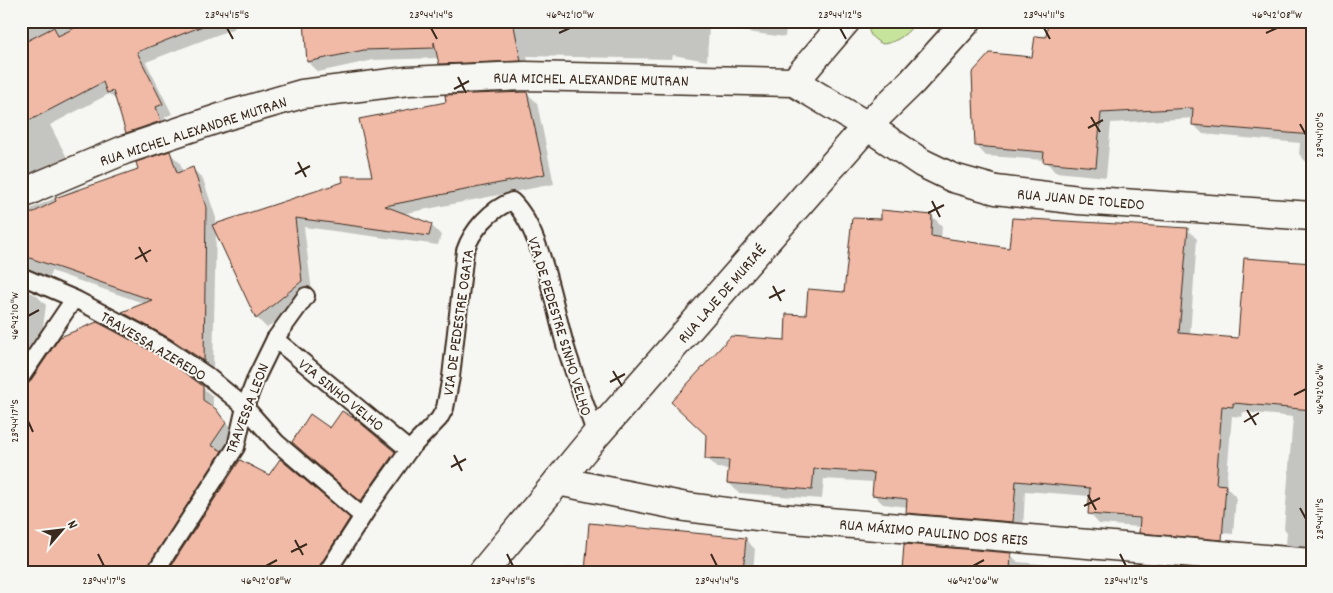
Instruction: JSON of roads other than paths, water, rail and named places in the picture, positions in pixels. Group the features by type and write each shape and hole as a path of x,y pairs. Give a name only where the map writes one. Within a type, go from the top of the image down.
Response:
{"street":[{"path":"794,82 846,21"},
{"name":"RUA LAJE DE MURIAÉ","path":"483,572 596,435 867,126 912,82 967,21"},
{"name":"RUA MICHEL ALEXANDRE MUTRAN","path":"21,195 124,150 229,114 302,94 408,81 525,76 794,82 867,126"},
{"name":"RUA JUAN DE TOLEDO","path":"867,126 922,163 953,178 996,190 1079,200 1312,216"},
{"name":"RUA MÁXIMO PAULINO DOS REIS","path":"558,481 686,507 758,516 1312,563"}],"lane":[{"name":"VIA DE PEDESTRE SINHO VELHO","path":"503,204 512,201 519,208 537,243 566,348 596,435"},
{"name":"VIA DE PEDESTRE OGATA","path":"362,516 409,450 432,428 445,408 451,377 465,251 471,236 503,204"},
{"name":"TRAVESSA AZEREDO","path":"21,276 74,299 166,348 206,375 245,407 276,442 362,516"},
{"name":"TRAVESSA LEON","path":"155,572 236,447 245,407 274,339 306,296"},
{"path":"21,378 74,299"},
{"name":"VIA SINHO VELHO","path":"274,339 409,450"},
{"path":"327,572 362,516"}]}
